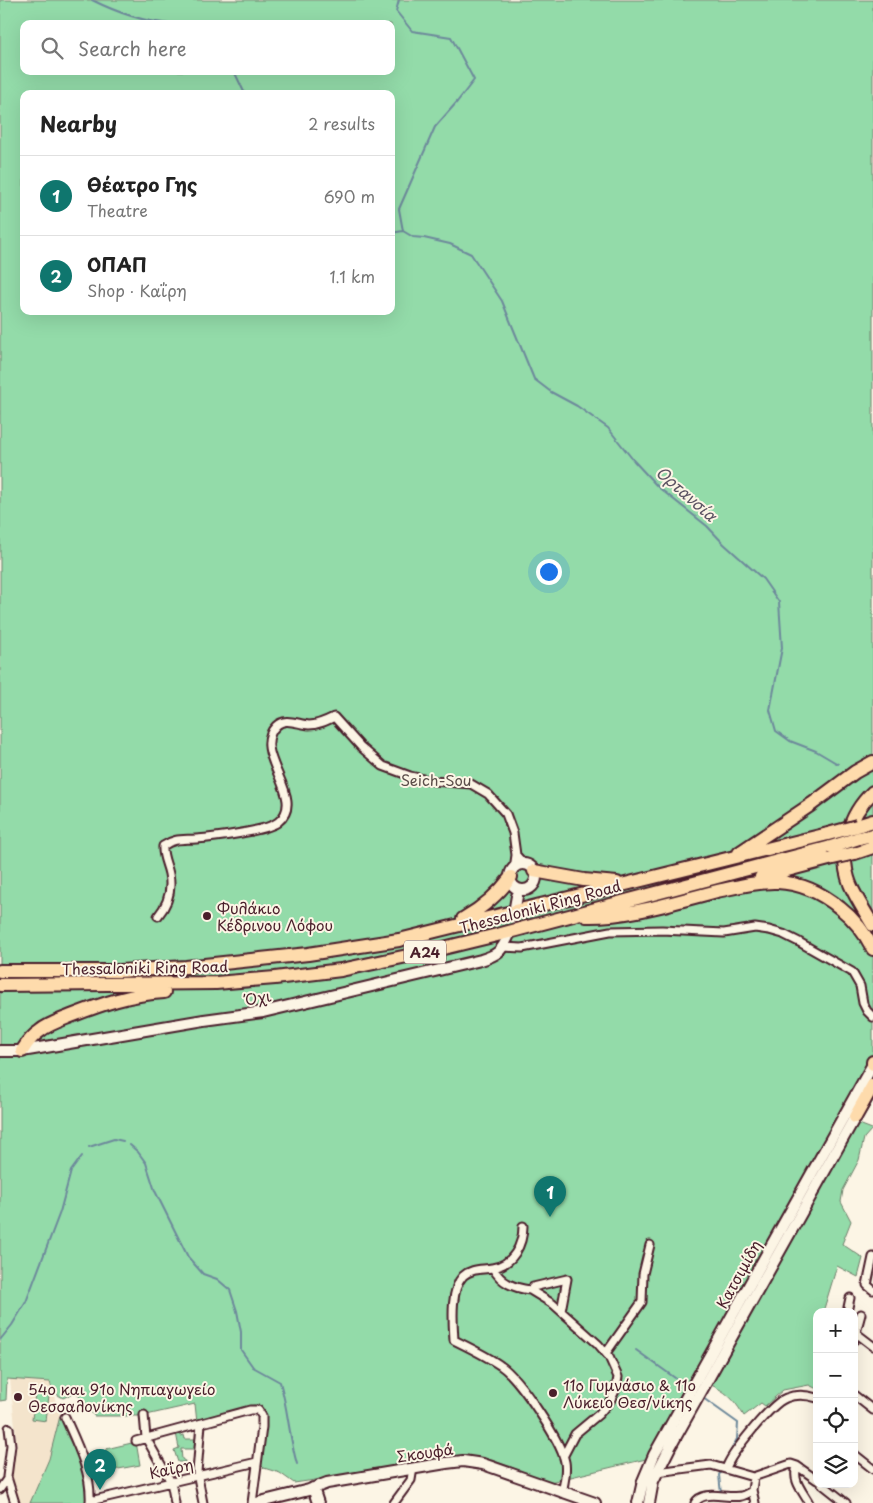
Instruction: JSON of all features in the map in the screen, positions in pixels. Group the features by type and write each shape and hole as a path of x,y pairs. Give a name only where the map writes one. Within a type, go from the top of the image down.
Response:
{"highway":[{"path":"730,859 812,804 855,772 873,762"},
{"path":"873,792 853,820 846,841 845,858 846,871 851,886 873,925"},
{"name":"Thessaloniki Ring Road","path":"0,985 216,983 341,970 431,951 830,853 873,821"},
{"name":"Thessaloniki Ring Road","path":"0,971 120,971 221,964 399,940 828,834 858,832 873,834"},
{"path":"573,916 604,916 643,910 732,888 830,853 855,853 873,847"},
{"path":"530,868 584,880 627,884"},
{"path":"450,926 481,909 514,882"},
{"path":"732,888 776,882 792,884 811,890 829,899 846,913 866,935 873,949"},
{"path":"22,1051 28,1041 40,1030 116,999 150,993 249,986 274,978"},
{"path":"855,1117 873,1085"}],"main road":[{"path":"514,882 526,890 533,885 535,881 530,868 521,865 514,882 515,907"},
{"path":"503,947 508,937"},
{"name":"Όχι","path":"0,1051 22,1051 204,1020 263,1012 481,960 496,955 503,947"},
{"name":"Κατσιμίδη","path":"699,1384 873,1063"},
{"name":"Κατσιμίδη","path":"638,1503 649,1464 699,1384 855,1117"},
{"name":"Κατσιμίδη","path":"649,1503 651,1487 657,1472 693,1394"},
{"name":"Σκουφά","path":"256,1503 313,1488 326,1482 454,1462 477,1462 595,1503"},
{"path":"313,1488 318,1503"}],"street":[{"path":"158,916 168,899 169,886 169,873 162,854 163,846 172,840 196,839 251,831 277,823 284,815 286,791 268,746 271,734 276,726 286,721 310,725 322,724 334,717 361,747 383,766 410,776 433,781 471,784 488,794 506,814 512,833 516,856 514,882"},
{"path":"516,856 530,868"},
{"path":"604,916 610,931"},
{"path":"503,947 522,948 610,931 662,930 724,933 755,928 783,934 846,967 852,972 860,986 863,1003 873,1017"},
{"path":"523,1226 523,1238 515,1254 505,1263 493,1268 469,1272 462,1278 454,1300 454,1340 502,1367 512,1376 551,1430 564,1455 566,1468 562,1492"},
{"path":"606,1353 642,1302 643,1274 650,1245"},
{"path":"873,1256 866,1285 873,1290"},
{"path":"493,1268 497,1275 509,1285 530,1290 561,1311 606,1353 617,1374 618,1384 605,1408 573,1437 564,1455"},
{"path":"530,1290 567,1279 561,1311"},
{"path":"848,1308 850,1298"},
{"path":"858,1326 861,1314"},
{"path":"858,1338 873,1346"},
{"path":"723,1468 743,1440 780,1402 796,1395 813,1397"},
{"path":"858,1398 873,1410"},
{"path":"136,1441 254,1409 259,1410 263,1421 252,1503"},
{"path":"144,1415 146,1438 171,1482 176,1503"},
{"path":"65,1417 83,1460 90,1486 90,1502"},
{"path":"201,1424 197,1476 203,1503"},
{"path":"9,1428 11,1445 7,1479 15,1503"},
{"path":"858,1457 873,1469"},
{"name":"Καΐρη","path":"90,1502 257,1462"},
{"path":"657,1472 704,1464 754,1477 787,1464 795,1465 813,1477"},
{"path":"795,1465 795,1479 809,1503"},
{"path":"394,1503 411,1480 413,1468"},
{"path":"754,1477 752,1491 755,1503"},
{"path":"0,1488 7,1479"},
{"path":"827,1488 846,1503"},
{"path":"695,1503 700,1498 740,1496 752,1491"}],"shaded area":[{"path":"10,1379 50,1382 60,1416 49,1459 30,1503 18,1503 10,1478 17,1445"}],"green space":[{"name":"Seich-Sou","path":"0,0 873,0 873,1101 859,1124 872,1129 864,1138 859,1160 843,1190 841,1202 851,1221 842,1244 863,1258 858,1277 837,1266 824,1308 813,1308 813,1387 809,1385 783,1390 765,1406 761,1403 744,1416 733,1400 722,1390 690,1377 646,1459 550,1482 492,1460 468,1458 294,1483 280,1473 264,1468 261,1465 267,1414 260,1407 254,1405 197,1423 195,1404 142,1416 94,1416 76,1392 63,1398 53,1392 50,1382 7,1379 6,1400 0,1401"},
{"path":"35,1393 49,1395 46,1421 32,1419"},
{"path":"60,1416 81,1464 85,1481 86,1503 30,1503 49,1459"},
{"path":"180,1432 181,1436 184,1435 185,1439 197,1439 195,1449 181,1449 182,1459 186,1462 178,1462 174,1450 179,1448 176,1433"},
{"path":"136,1442 140,1465 113,1470 106,1449"}],"waterway":[{"name":"Ορτανσία","path":"92,0 146,20"},
{"name":"Ορτανσία","path":"399,0 396,11 412,31 451,37 474,80 435,127 399,209 403,231 413,237 450,244 471,254 502,301 534,379 608,428 658,487 707,526 763,579 779,602 782,648 770,710 776,731 790,741 816,751 838,764"},
{"name":"Ορτανσία","path":"236,75 243,90"},
{"name":"Ορτανσία","path":"395,232 403,231"},
{"path":"89,1147 114,1139 123,1141"},
{"path":"130,1145 146,1163 155,1191 188,1257 203,1274 217,1279 230,1290 241,1332 241,1350 253,1367 280,1382 297,1464"},
{"path":"0,1340 26,1302 60,1212 71,1171 82,1156"},
{"path":"636,1350 689,1388"},
{"path":"703,1398 738,1423 737,1439 726,1460"},
{"path":"721,1494 719,1475 722,1469"}],"tunnel":[{"path":"508,937 515,907"}],"place":[{"name":"Φυλάκιο Κέδρινου Λόφου","path":"207,916"},
{"name":"Θέατρο Γης","path":"550,1217"},
{"name":"11ο Γυμνάσιο & 11ο Λύκειο Θεσ/νίκης","path":"553,1393"},
{"name":"54ο και 91ο Νηπιαγωγείο Θεσσαλονίκης","path":"18,1397"},
{"name":"ΟΠΑΠ","path":"100,1490"}]}
